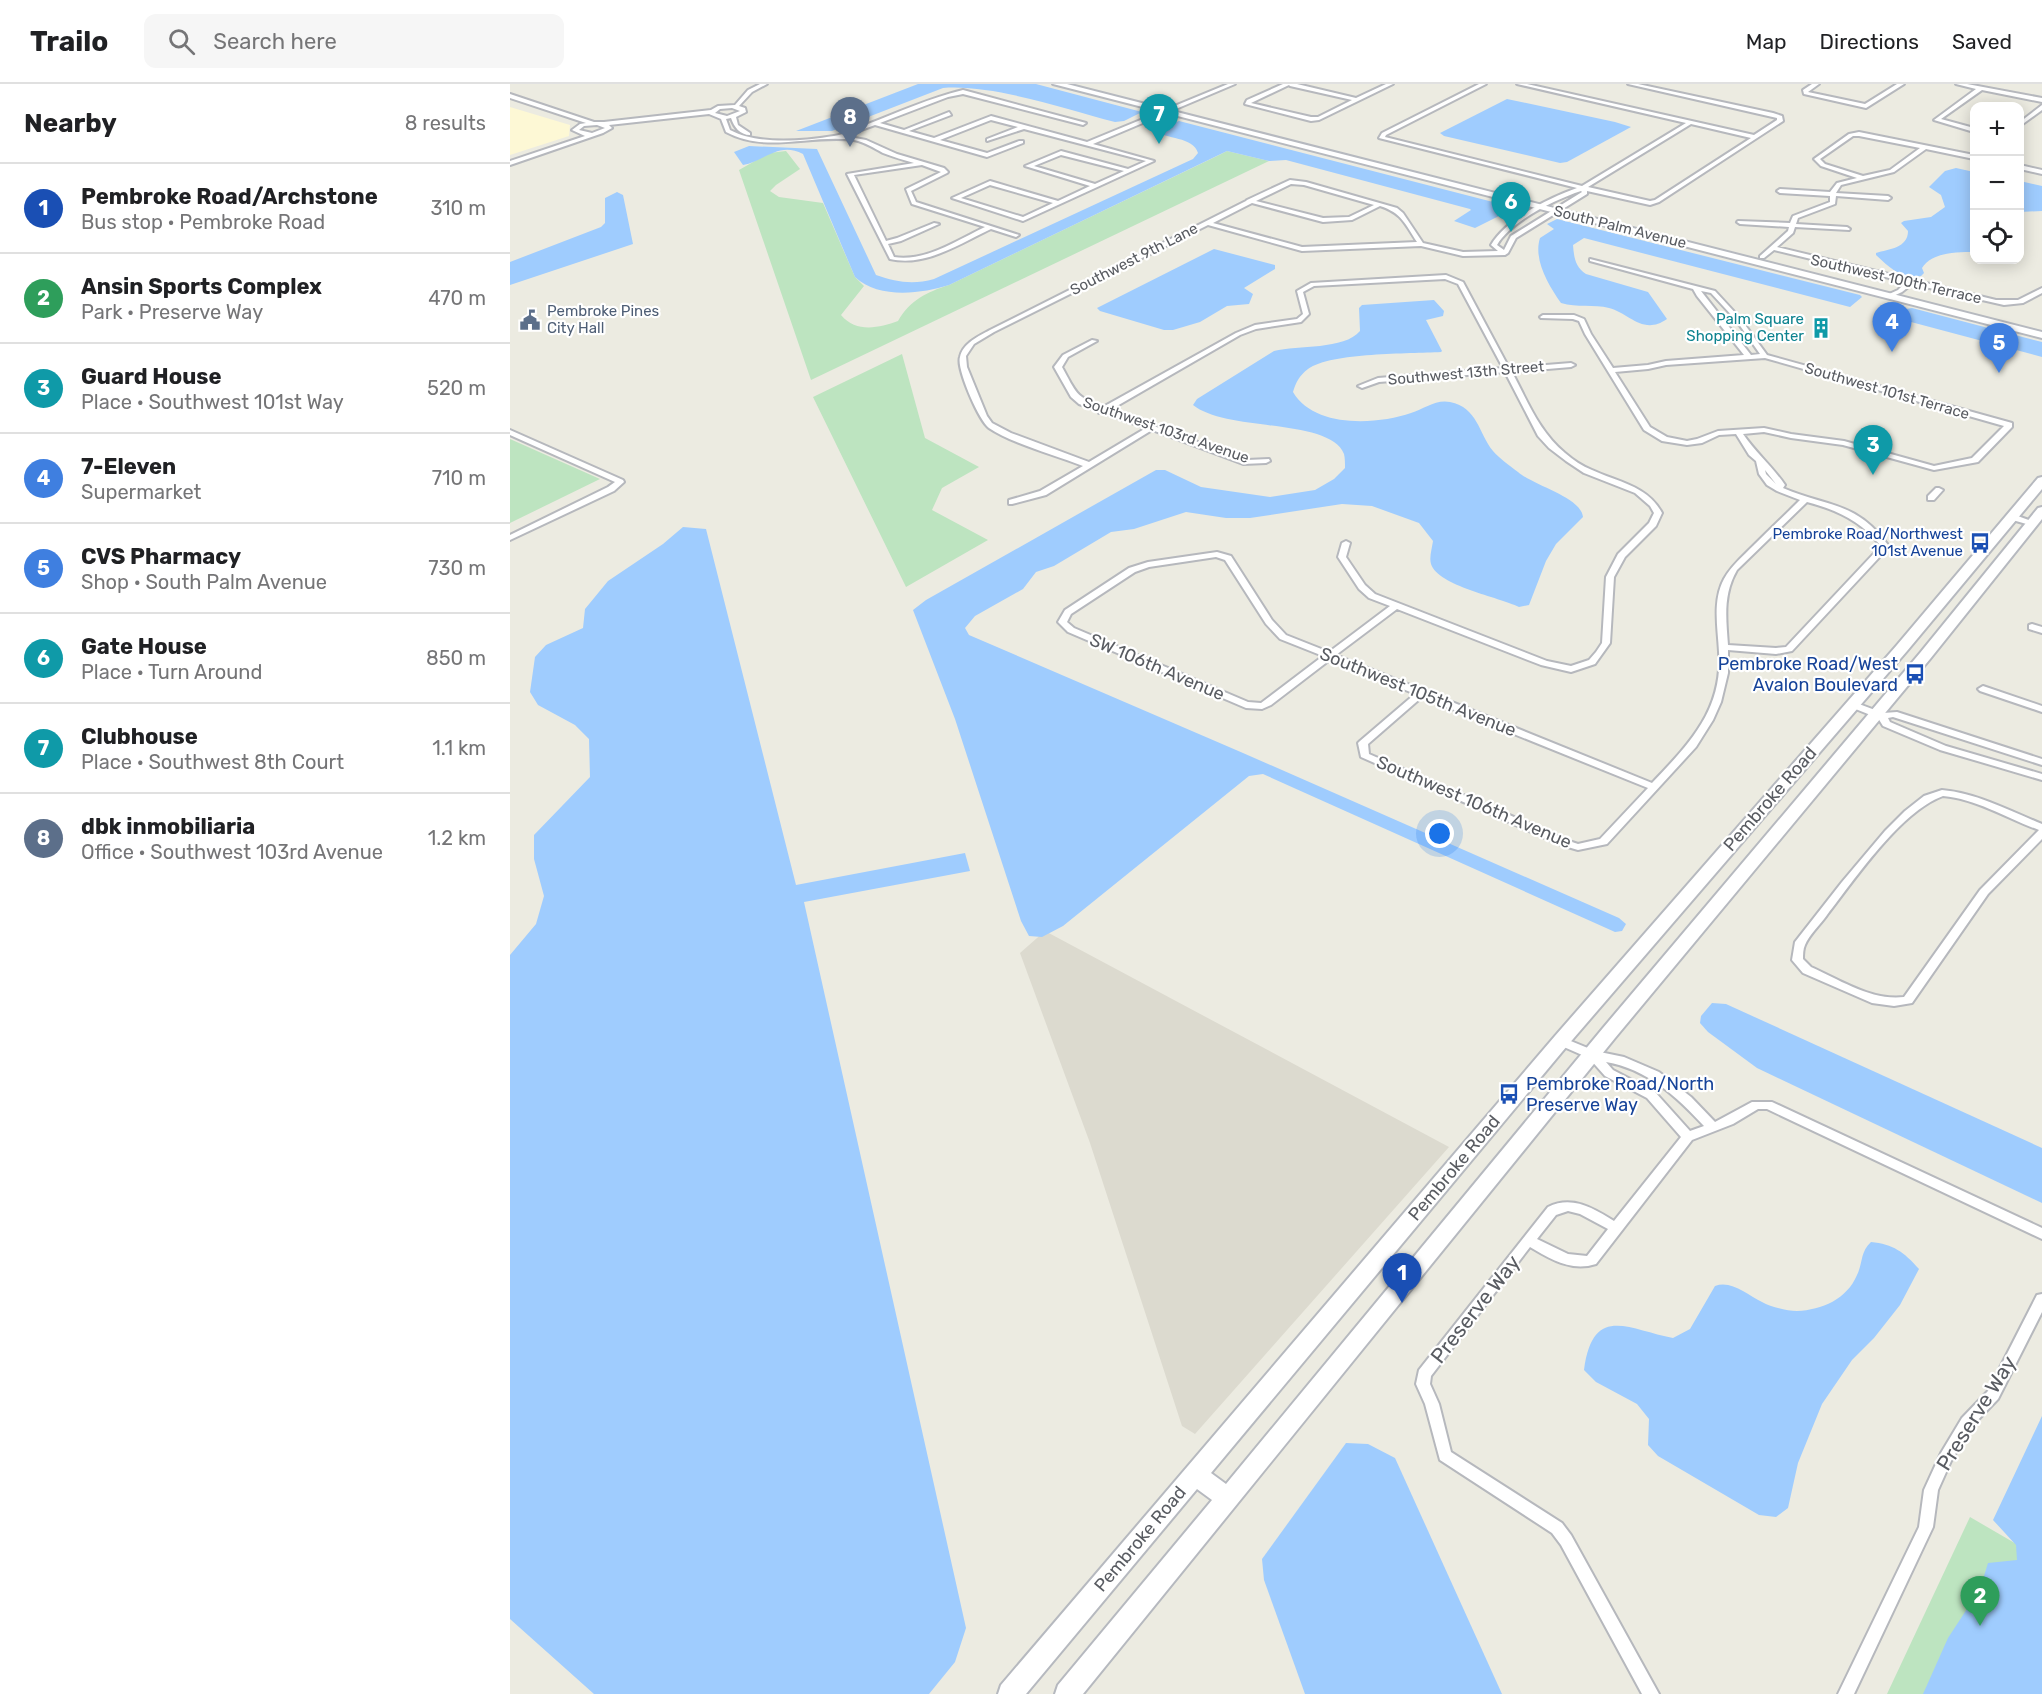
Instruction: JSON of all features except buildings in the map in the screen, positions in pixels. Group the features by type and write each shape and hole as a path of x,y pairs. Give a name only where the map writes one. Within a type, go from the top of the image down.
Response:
{"main road":[{"name":"South Palm Avenue","path":"1057,84 1172,110 1889,292 1900,291 2042,326"},
{"name":"South Palm Avenue","path":"1083,84 1172,110"},
{"name":"South Palm Avenue","path":"1553,207 1762,257 2042,335"},
{"name":"Pembroke Road","path":"1010,1694 1561,1041 2042,481"},
{"name":"Pembroke Road","path":"1067,1694 1617,1024 1878,714 2042,511"},
{"path":"1195,1475 1228,1498"}],"street":[{"path":"739,92 753,84"},
{"path":"736,107 750,91 764,84"},
{"path":"1088,144 1232,84"},
{"path":"1358,100 1289,84 1249,101 1248,104 1311,119 1319,118 1358,100 1390,84"},
{"path":"1483,84 1384,134 1382,138 1650,203 1657,201 1780,121 1780,117 1631,84"},
{"path":"1520,84 1755,137"},
{"path":"1816,84 1805,91 1806,93 1866,106 1901,84"},
{"path":"1959,84 2042,100"},
{"path":"1970,129 1937,120 1981,88"},
{"path":"837,138 957,93 969,93 1083,123 1072,128"},
{"path":"510,96 592,123 607,125 712,114 723,117 733,116 744,110 727,106"},
{"path":"712,114 727,106 733,99"},
{"path":"510,103 582,125"},
{"path":"2024,120 2042,107"},
{"path":"1095,146 1172,110"},
{"path":"904,132 949,114"},
{"path":"733,116 736,126 749,135 765,138 814,139"},
{"path":"723,117 728,130 746,139 761,141 837,138 870,142 887,152 942,169 945,172 908,190 914,203 1016,235"},
{"path":"935,140 991,118 1151,161 1023,219 955,198 990,183 1058,203"},
{"path":"578,133 576,129 592,123"},
{"path":"874,123 987,155 1021,142 1001,136"},
{"path":"1505,254 1514,237 1553,207 1691,123"},
{"path":"510,161 604,132 607,125"},
{"path":"989,140 1023,127"},
{"path":"1123,129 1130,131"},
{"path":"1054,135 1061,132"},
{"path":"510,161 578,133 595,134"},
{"path":"1863,178 1817,161 1819,157 1851,135 1866,134 1970,156"},
{"path":"1102,138 1109,140"},
{"path":"1762,257 1791,232 1794,218 1833,203 1834,189 1839,184 1892,171 1925,147"},
{"path":"1096,186 1028,166 1061,153 1129,171"},
{"path":"900,168 908,164 910,160"},
{"path":"923,164 850,174 891,257 900,260 919,259 990,227"},
{"path":"2024,168 2042,172"},
{"name":"Southwest 9th Lane","path":"1089,465 1008,435 990,425 983,416 963,367 963,356 972,343 1284,183 1298,182 1380,204"},
{"path":"1505,254 1494,245 1499,234 1585,193 1582,188"},
{"path":"1780,191 1888,198"},
{"path":"1249,201 1313,219 1335,220 1350,219 1380,204 1395,209 1401,214 1421,244"},
{"path":"1740,222 1847,229"},
{"path":"884,243 899,240 936,224"},
{"path":"1206,224 1302,249 1421,244 1463,254 1505,254"},
{"path":"1499,234 1514,237"},
{"name":"Southwest 100th Terrace","path":"1772,249 1996,302 2020,303 2042,290"},
{"path":"1592,260 1713,292 1765,356"},
{"path":"1102,411 1238,334 1255,327 1299,321 1306,314 1300,291 1313,284 1446,277 1461,283 1542,436 1553,448 1588,471 1644,495 1656,505 1657,518 1621,556 1610,577 1606,644 1592,662 1571,669 1544,663 1372,596 1362,587 1342,557 1346,543"},
{"path":"1889,292 1900,280"},
{"path":"1900,291 1910,282"},
{"path":"1696,287 1699,294 1749,357"},
{"path":"1586,327 1590,320 1579,314 1553,314 1543,317 1578,318 1586,327 1647,428 1656,436 1672,441 1693,442 1715,434 1738,432 1759,462 1764,478 1779,489 1847,513 1884,545 1881,552 1789,649 1776,651 1723,647"},
{"name":"Southwest 103rd Avenue","path":"1094,341 1065,356 1058,367 1074,396 1086,405 1246,462 1266,461"},
{"name":"Southwest 101st Terrace","path":"1738,432 1764,430 1844,443 1934,468 1975,459 2009,426 1765,356 1749,357"},
{"path":"1611,370 1749,357"},
{"name":"Southwest 13th Street","path":"1362,386 1378,380 1571,365"},
{"path":"1012,502 1043,493 1151,428"},
{"path":"510,432 620,482 510,538"},
{"path":"1931,498 1939,490"},
{"path":"1654,787 1694,746 1710,718 1721,689 1724,671 1720,596 1726,580 1734,569 1806,499"},
{"path":"2012,517 2033,523"},
{"name":"SW 106th Avenue","path":"1217,554 1132,570 1068,612 1062,622 1071,630 1246,705 1255,706 1268,703 1331,656"},
{"name":"Southwest 105th Avenue","path":"1217,554 1228,558 1274,630 1284,637 1654,787"},
{"path":"1331,656 1395,606"},
{"path":"2032,627 2042,630"},
{"path":"1983,689 2042,709"},
{"name":"Southwest 106th Avenue","path":"1421,693 1363,743 1364,755 1565,843 1578,847 1603,842 1654,787"},
{"path":"1851,704 1878,714 1894,714 2042,762"},
{"path":"1878,714 1886,724 1943,748 2042,777"},
{"path":"1941,793 1957,795 2042,831 1984,892 1908,1000 1894,1002 1876,1000 1807,970 1797,960 1799,945 1877,846 1926,797 1941,793"},
{"path":"1561,1041 1593,1055 1609,1057 1637,1066 1654,1075 1680,1094 1712,1126"},
{"path":"1593,1055 1609,1073 1651,1095 1688,1137"},
{"path":"1660,1104 1680,1094"},
{"name":"Preserve Way","path":"1652,1694 1566,1540 1557,1528 1445,1456 1432,1404 1423,1384 1424,1374 1528,1240 1579,1264 1591,1260 1688,1137 1729,1121 1756,1105 1768,1105 2042,1234"},
{"path":"1528,1240 1552,1211 1562,1206 1580,1208 1616,1228"},
{"name":"Preserve Way","path":"1846,1694 1926,1527 1931,1490 1946,1457 1967,1422 1993,1395 2042,1299"}],"shaded area":[{"path":"510,107 570,125 569,136 510,155"},
{"path":"1045,931 1449,1147 1195,1434 1182,1426 1090,1143 1020,953"}],"green space":[{"path":"786,151 800,169 770,191 779,197 823,203 855,277 864,286 841,315 847,321 861,327 883,326 898,321 914,302 926,294 1227,151 1269,161 811,380 739,170 769,153"},
{"path":"902,354 925,438 979,467 942,488 932,510 988,540 906,587 813,397"},
{"path":"510,439 600,479 510,523"},
{"path":"1970,1517 2042,1559 2042,1694 1887,1694"}],"water":[{"path":"918,84 1036,84 1142,112 1124,121 1115,122 1006,94 984,90 943,88 832,131 796,131"},
{"path":"1507,99 1631,127 1567,162 1560,163 1444,136 1440,133"},
{"path":"1179,121 1524,210 1513,216 1499,216 1475,228 1454,221 1470,209 1286,160 1269,161 1227,151 949,285 926,291 900,293 875,289 855,277 803,154 786,150 779,151 743,165 734,152 749,146 817,149 876,275 898,281 919,282 934,279 1193,159 1198,153 1191,144 1154,130"},
{"path":"1956,168 1970,171 1970,252 1938,256 1926,263 1922,268 1924,273 1921,276 1907,276 1896,272 1876,253 1897,247 1905,241 1908,231 1901,223 1904,221 1931,217 1945,207 1941,195 1929,187 1945,171"},
{"path":"2024,182 2042,186 2042,211 2024,212"},
{"path":"617,192 623,195 633,244 510,285 510,262 601,227 605,223 605,198"},
{"path":"1557,219 1862,297 1850,307 1584,238 1573,245 1577,265 1586,274 1648,292 1667,319 1658,324 1643,324 1609,308 1561,303 1543,272 1538,246 1540,238 1554,229 1547,224"},
{"path":"1214,249 1275,265 1275,269 1244,288 1253,294 1249,304 1227,306 1200,322 1173,330 1164,330 1100,311 1097,308"},
{"path":"1434,300 1444,311 1443,316 1426,320 1441,352 1352,357 1319,363 1302,374 1293,392 1303,404 1315,412 1330,418 1347,420 1381,420 1397,417 1445,401 1459,405 1472,415 1488,444 1502,460 1525,477 1556,492 1574,504 1583,517 1556,544 1546,561 1529,605 1519,607 1445,579 1436,572 1431,564 1433,541 1419,523 1372,506 1342,504 1250,518 1226,518 1186,512 1134,529 1111,532 1054,566 1036,572 1023,589 975,616 965,628 969,635 1619,918 1626,924 1622,931 1615,932 1263,774 1249,776 1063,926 1042,937 1029,936 1021,921 955,719 913,610 926,600 1156,470 1165,470 1201,487 1270,497 1315,490 1334,479 1345,468 1344,454 1335,443 1319,435 1299,430 1229,419 1208,413 1193,405 1197,399 1274,351 1332,344 1353,337 1360,331 1359,308 1362,305"},
{"path":"1912,308 2042,342 2042,357 1896,318 1906,309"},
{"path":"683,527 706,529 796,885 965,853 970,871 804,902 966,1628 955,1662 929,1694 594,1694 510,1619 510,955 536,924 544,896 534,859 534,835 590,777 589,739 575,725 538,705 530,692 535,657 546,645 583,628 585,609 608,581 663,544"},
{"path":"1712,1003 1726,1004 2042,1148 2042,1203 1757,1068 1708,1032 1700,1023 1701,1016"},
{"path":"1871,1242 1898,1250 1919,1269 1900,1305 1874,1338 1852,1360 1822,1404 1798,1463 1788,1508 1776,1517 1759,1515 1658,1456 1648,1445 1649,1419 1637,1404 1596,1382 1584,1370 1589,1349 1596,1336 1605,1328 1628,1327 1673,1338 1690,1329 1715,1286 1727,1285 1774,1307 1797,1311 1833,1302 1853,1283 1863,1254"},
{"path":"2042,1416 2042,1694 1923,1694 1948,1638 1980,1589 1988,1563 2017,1560 2016,1545 1993,1520"},
{"path":"1346,1443 1368,1444 1395,1458 1502,1694 1305,1694 1264,1580 1262,1559"}],"place":[{"name":"Clubhouse","path":"1159,144"},
{"name":"dbk inmobiliaria","path":"850,147"},
{"name":"Gate House","path":"1511,232"},
{"name":"Pembroke Pines City Hall","path":"530,320"},
{"name":"Palm Square Shopping Center","path":"1821,328"},
{"name":"7-Eleven","path":"1892,352"},
{"name":"CVS Pharmacy","path":"1999,373"},
{"name":"Guard House","path":"1873,475"},
{"name":"Pembroke Road/Northwest 101st Avenue","path":"1980,543"},
{"name":"Pembroke Road/West Avalon Boulevard","path":"1915,674"},
{"name":"Pembroke Road/North Preserve Way","path":"1509,1094"},
{"name":"Pembroke Road/Archstone","path":"1402,1303"},
{"name":"Ansin Sports Complex","path":"1980,1626"}]}
